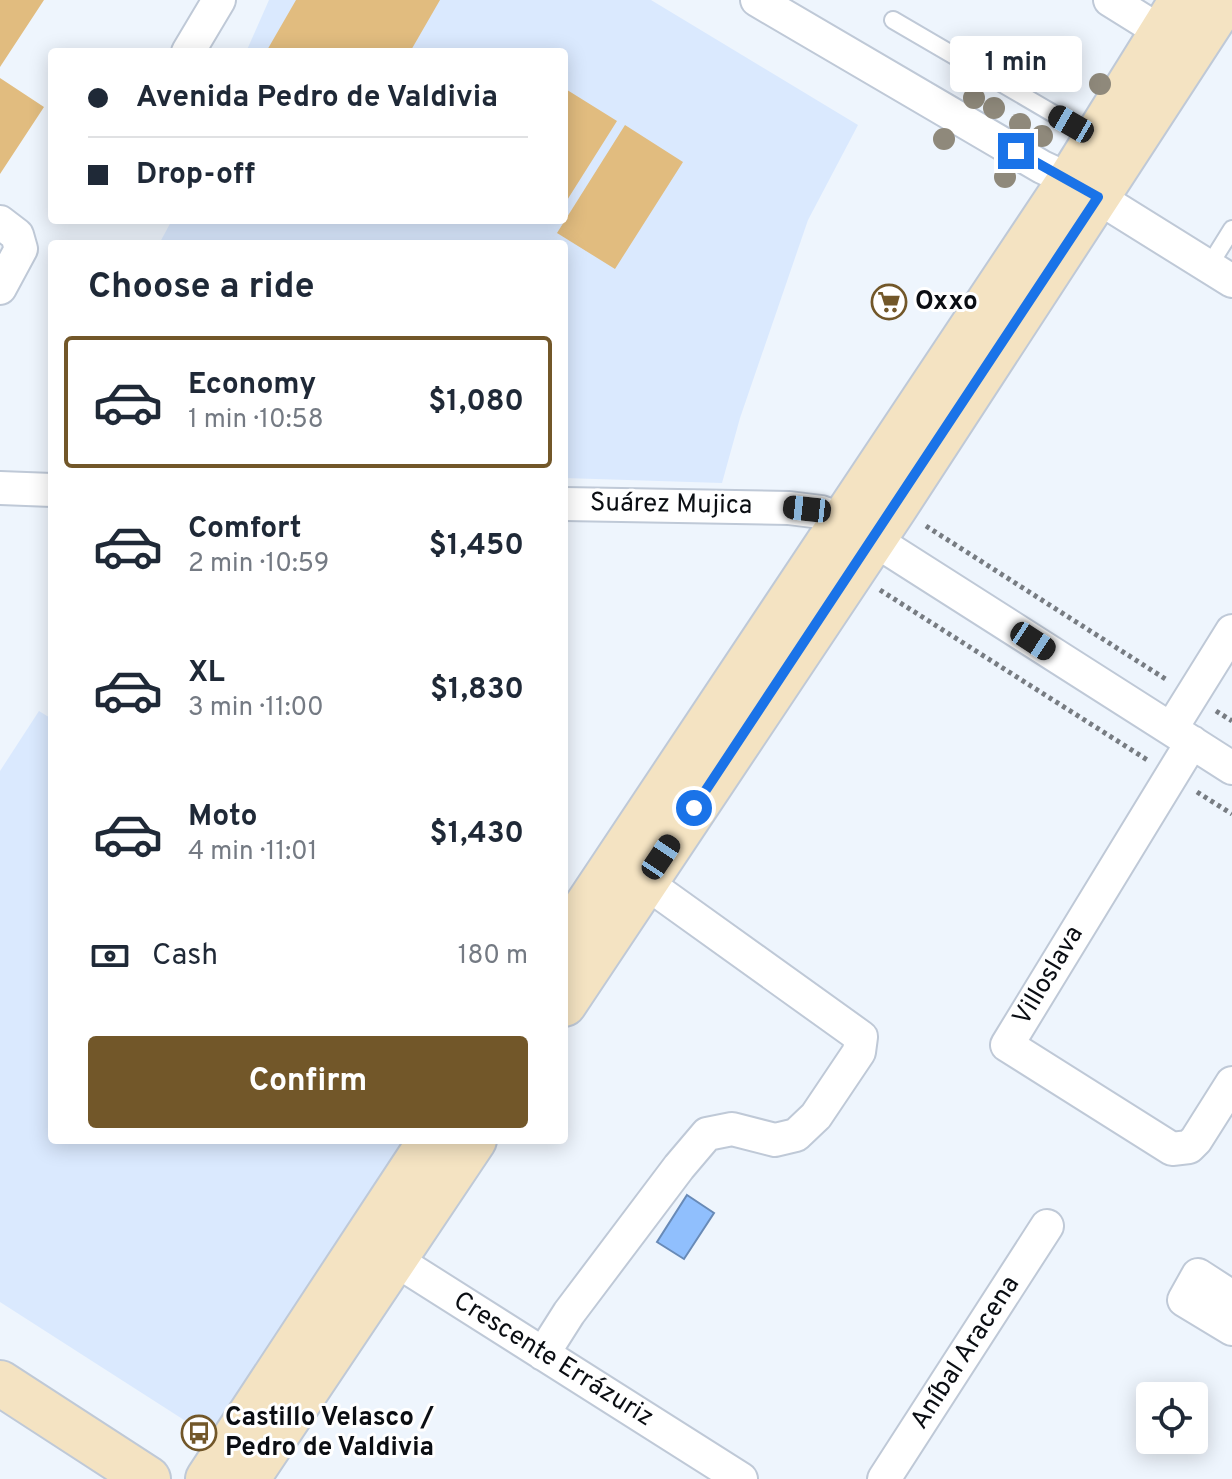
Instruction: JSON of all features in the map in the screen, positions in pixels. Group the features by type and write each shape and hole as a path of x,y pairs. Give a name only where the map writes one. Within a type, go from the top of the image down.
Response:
{"main road":[{"path":"568,998 645,882 1084,188 1225,0"},
{"path":"1084,188 1096,139 1172,17"},
{"path":"568,935 870,522"},
{"path":"247,1479 380,1250 429,1144"},
{"path":"208,1479 380,1250 471,1144"},
{"path":"0,1383 148,1479"}],"street":[{"path":"190,48 219,0"},
{"path":"757,0 1042,167 1084,188 1220,274"},
{"path":"1110,0 1172,17"},
{"path":"0,222 17,235 21,249 0,288"},
{"path":"0,488 48,490"},
{"name":"Suárez Mujica","path":"568,504 789,508 870,522 1232,768"},
{"name":"Villoslava","path":"1232,631 1192,696 1172,775 1007,1045 1172,1149 1189,1147 1196,1140 1232,1083"},
{"path":"543,1354 569,1313 707,1134 732,1129 775,1140 796,1135 816,1116 859,1052 861,1037 645,882"},
{"name":"Aníbal Aracena","path":"884,1479 1047,1226"},
{"name":"Crescente Errázuriz","path":"380,1250 741,1479"},
{"path":"1232,1297 1198,1275 1184,1300 1232,1329"}],"lane":[{"path":"893,20 1096,139"},
{"path":"1220,274 1232,229"}],"path":[{"path":"870,522 1192,696 1232,721"},
{"path":"870,583 1232,814"}],"shaded area":[{"path":"0,0 44,0 0,67"},
{"path":"269,0 651,0 858,125 808,220 740,418 722,483 568,478 568,240 161,240 170,224 568,224 568,48 248,48"},
{"path":"296,0 440,0 412,48 268,48"},
{"path":"0,78 44,107 0,174"},
{"path":"568,90 617,121 568,199"},
{"path":"625,125 683,162 615,269 557,233 563,224 568,224 568,216"},
{"path":"39,711 48,717 48,1144 401,1144 209,1436 0,1302 0,771"}],"water":[{"path":"687,1195 714,1213 684,1259 657,1242"}],"place":[{"name":"Oxxo","path":"889,302"},
{"name":"Castillo Velasco / Pedro de Valdivia","path":"199,1433"}],"route":[{"path":"694,808 1098,197 1016,151"}]}
